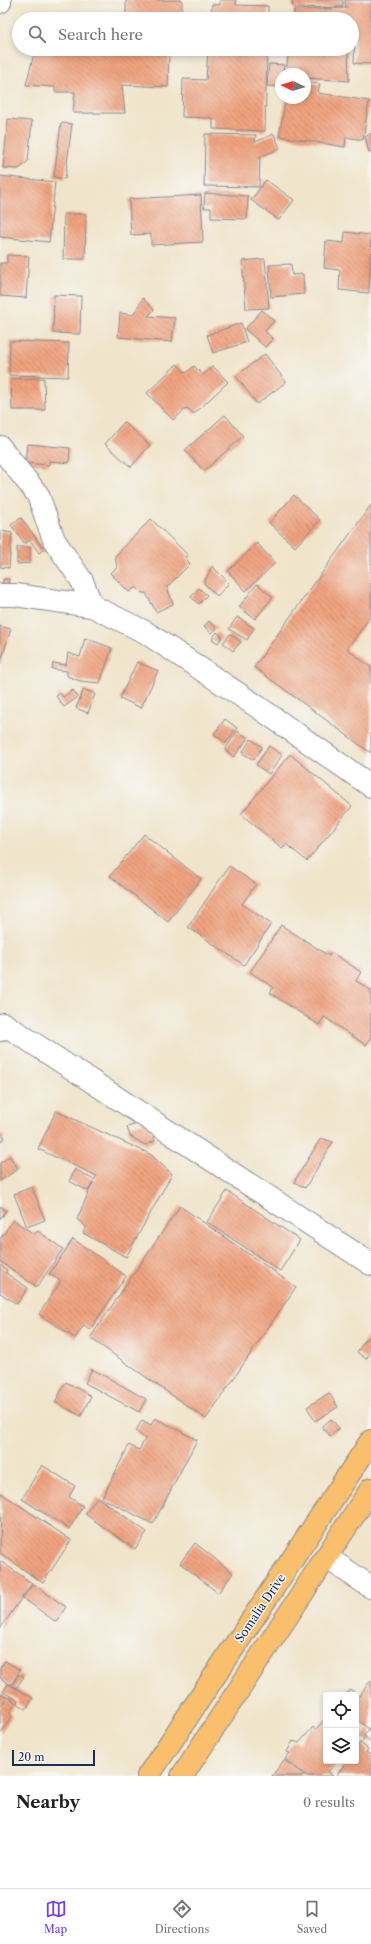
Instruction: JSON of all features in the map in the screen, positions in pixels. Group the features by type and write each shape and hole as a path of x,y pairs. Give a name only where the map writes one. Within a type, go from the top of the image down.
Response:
{"main road":[{"name":"Somalia Drive","path":"148,1776 371,1441"},
{"path":"182,1776 371,1489"}],"street":[{"path":"0,447 38,495 54,540 82,581 92,606"},
{"path":"0,595 15,595 92,606 145,632 258,707 371,786"},
{"path":"0,1030 4,1024 371,1264"},
{"path":"326,1557 371,1587"}],"building":[{"path":"126,0 182,0 182,12 126,12"},
{"path":"220,0 236,0 236,5 268,6 268,12 211,12 212,4 220,5"},
{"path":"292,0 343,0 343,7 293,8"},
{"path":"345,0 371,0 371,64 354,63 354,56 359,56 359,12 294,12 294,10 346,8"},
{"path":"33,56 169,56 168,87 122,85 125,113 73,113 75,92 55,92 55,87 26,85"},
{"path":"208,56 267,56 265,131 213,129 213,118 182,117 183,79 206,80"},
{"path":"288,56 348,56 349,81 311,78 311,68 286,68"},
{"path":"269,64 284,65 284,68 275,68 275,87 267,86"},
{"path":"311,83 320,84 318,93 369,101 363,140 346,137 345,147 279,136 285,104 311,104"},
{"path":"8,119 32,121 28,161 19,169 3,168"},
{"path":"61,123 72,124 65,179 54,177"},
{"path":"371,133 371,152 369,152 365,137"},
{"path":"205,134 256,135 255,142 274,134 280,148 260,157 259,187 204,186"},
{"path":"0,176 55,182 49,242 0,237"},
{"path":"266,180 294,200 279,220 251,200"},
{"path":"205,193 248,196 247,219 211,218 211,208 204,208"},
{"path":"201,195 203,242 151,245 151,234 131,235 129,199"},
{"path":"64,214 86,214 85,259 63,259"},
{"path":"345,232 371,235 369,293 339,290 340,270 324,268 326,241 344,243"},
{"path":"7,255 29,256 26,298 0,296 0,263 7,263"},
{"path":"265,259 269,308 246,309 242,261"},
{"path":"291,264 292,275 303,274 304,294 271,297 269,265"},
{"path":"54,295 81,296 80,334 53,333"},
{"path":"143,298 154,310 148,316 175,318 172,342 118,337 120,313 133,315"},
{"path":"262,310 274,321 265,331 273,339 265,347 245,329"},
{"path":"241,323 247,342 213,353 207,335"},
{"path":"10,341 69,343 68,377 9,375"},
{"path":"265,354 286,382 257,404 236,376"},
{"path":"177,364 186,373 194,366 203,375 213,366 228,382 194,414 187,408 173,420 147,393"},
{"path":"44,378 45,410 12,410 11,379"},
{"path":"225,415 243,436 204,471 185,450"},
{"path":"124,422 150,445 131,467 105,444"},
{"path":"27,444 70,448 69,463 49,461 49,465 25,463"},
{"path":"294,495 320,520 295,547 269,523"},
{"path":"371,505 371,616 347,649 371,667 371,753 254,667"},
{"path":"21,518 44,549 39,553 30,540 25,544 11,525"},
{"path":"151,519 188,555 185,557 190,564 167,587 173,604 156,612 146,593 142,593 136,587 129,592 110,573 117,568 115,556"},
{"path":"0,531 12,533 9,568 0,567"},
{"path":"257,543 275,563 246,591 228,571"},
{"path":"17,547 30,547 30,563 17,564"},
{"path":"212,566 229,583 217,596 204,583"},
{"path":"3,579 9,579 7,590 2,589"},
{"path":"257,584 273,597 255,619 239,607"},
{"path":"199,588 207,595 199,604 191,597"},
{"path":"237,617 254,628 247,640 229,629"},
{"path":"209,621 217,628 211,633 204,626"},
{"path":"0,626 11,629 0,664"},
{"path":"217,632 222,637 218,643 212,639"},
{"path":"230,634 241,642 233,651 223,643"},
{"path":"85,638 112,648 100,683 80,681 67,676 67,671 52,669 53,663 66,665 68,653 80,657"},
{"path":"137,662 158,671 141,708 120,698"},
{"path":"84,689 95,694 88,713 76,708"},
{"path":"73,690 78,697 64,707 56,696 60,693 63,697"},
{"path":"225,719 237,728 226,743 214,734"},
{"path":"237,731 248,738 234,757 225,750"},
{"path":"251,739 262,747 254,760 242,753"},
{"path":"269,746 282,755 269,774 256,765"},
{"path":"290,754 352,806 307,861 286,844 282,848 241,814"},
{"path":"144,834 201,879 168,922 110,876"},
{"path":"229,866 256,884 242,904 271,924 244,965 188,927"},
{"path":"281,925 329,956 331,952 361,972 356,981 371,990 371,1037 366,1045 324,1017 319,1025 270,993 273,987 250,972"},
{"path":"56,1111 150,1154 172,1174 126,1257 83,1233 86,1227 77,1219 93,1182 88,1191 69,1181 75,1169 94,1180 97,1176 38,1149"},
{"path":"148,1121 155,1141 145,1145 130,1136 127,1127"},
{"path":"0,1133 5,1137 0,1143"},
{"path":"321,1138 333,1142 305,1188 294,1182"},
{"path":"10,1156 18,1169 0,1181 0,1163"},
{"path":"32,1187 45,1220 27,1227 14,1194"},
{"path":"227,1191 300,1240 280,1271 207,1222"},
{"path":"0,1206 6,1211 0,1219"},
{"path":"180,1206 296,1287 206,1419 90,1338"},
{"path":"13,1220 34,1234 38,1231 63,1249 37,1287 0,1261 0,1239"},
{"path":"73,1239 126,1276 90,1330 84,1325 75,1338 39,1314 61,1281 49,1274"},
{"path":"0,1265 7,1270 6,1273 28,1288 17,1304 0,1293"},
{"path":"367,1337 371,1340 371,1351 366,1359 357,1352"},
{"path":"92,1369 146,1399 139,1412 85,1383"},
{"path":"66,1382 91,1396 81,1416 55,1402"},
{"path":"329,1393 338,1407 315,1421 307,1407"},
{"path":"155,1418 197,1440 153,1524 102,1498 129,1445 139,1450 145,1439 136,1431 142,1420 151,1425"},
{"path":"331,1419 339,1428 330,1436 322,1427"},
{"path":"42,1465 75,1486 69,1497 83,1506 69,1529 22,1499"},
{"path":"1,1493 71,1540 43,1583 0,1553"},
{"path":"97,1497 147,1532 135,1549 85,1514"},
{"path":"195,1543 233,1573 218,1593 180,1563"},
{"path":"0,1561 32,1583 0,1629"},
{"path":"33,1584 66,1607 56,1622 23,1598"},
{"path":"5,1661 20,1670 11,1685 0,1678 0,1668"},
{"path":"19,1674 24,1677 16,1688 12,1686"},
{"path":"371,1680 371,1742 364,1736 369,1729 359,1721 359,1696"},
{"path":"8,1684 33,1698 26,1709 17,1703 18,1700 3,1692"},
{"path":"0,1693 7,1697 2,1705 0,1703"},
{"path":"9,1697 16,1703 9,1713 12,1716 0,1734 0,1707"},
{"path":"323,1721 323,1764 335,1764 328,1772 333,1776 307,1776 285,1759 290,1753 287,1752 293,1741 299,1743 313,1727 315,1730"},
{"path":"359,1735 364,1739 359,1744"},
{"path":"360,1743 368,1749 366,1752 371,1755 371,1776 336,1776 345,1764 359,1764"},
{"path":"284,1760 305,1776 272,1776"}]}
